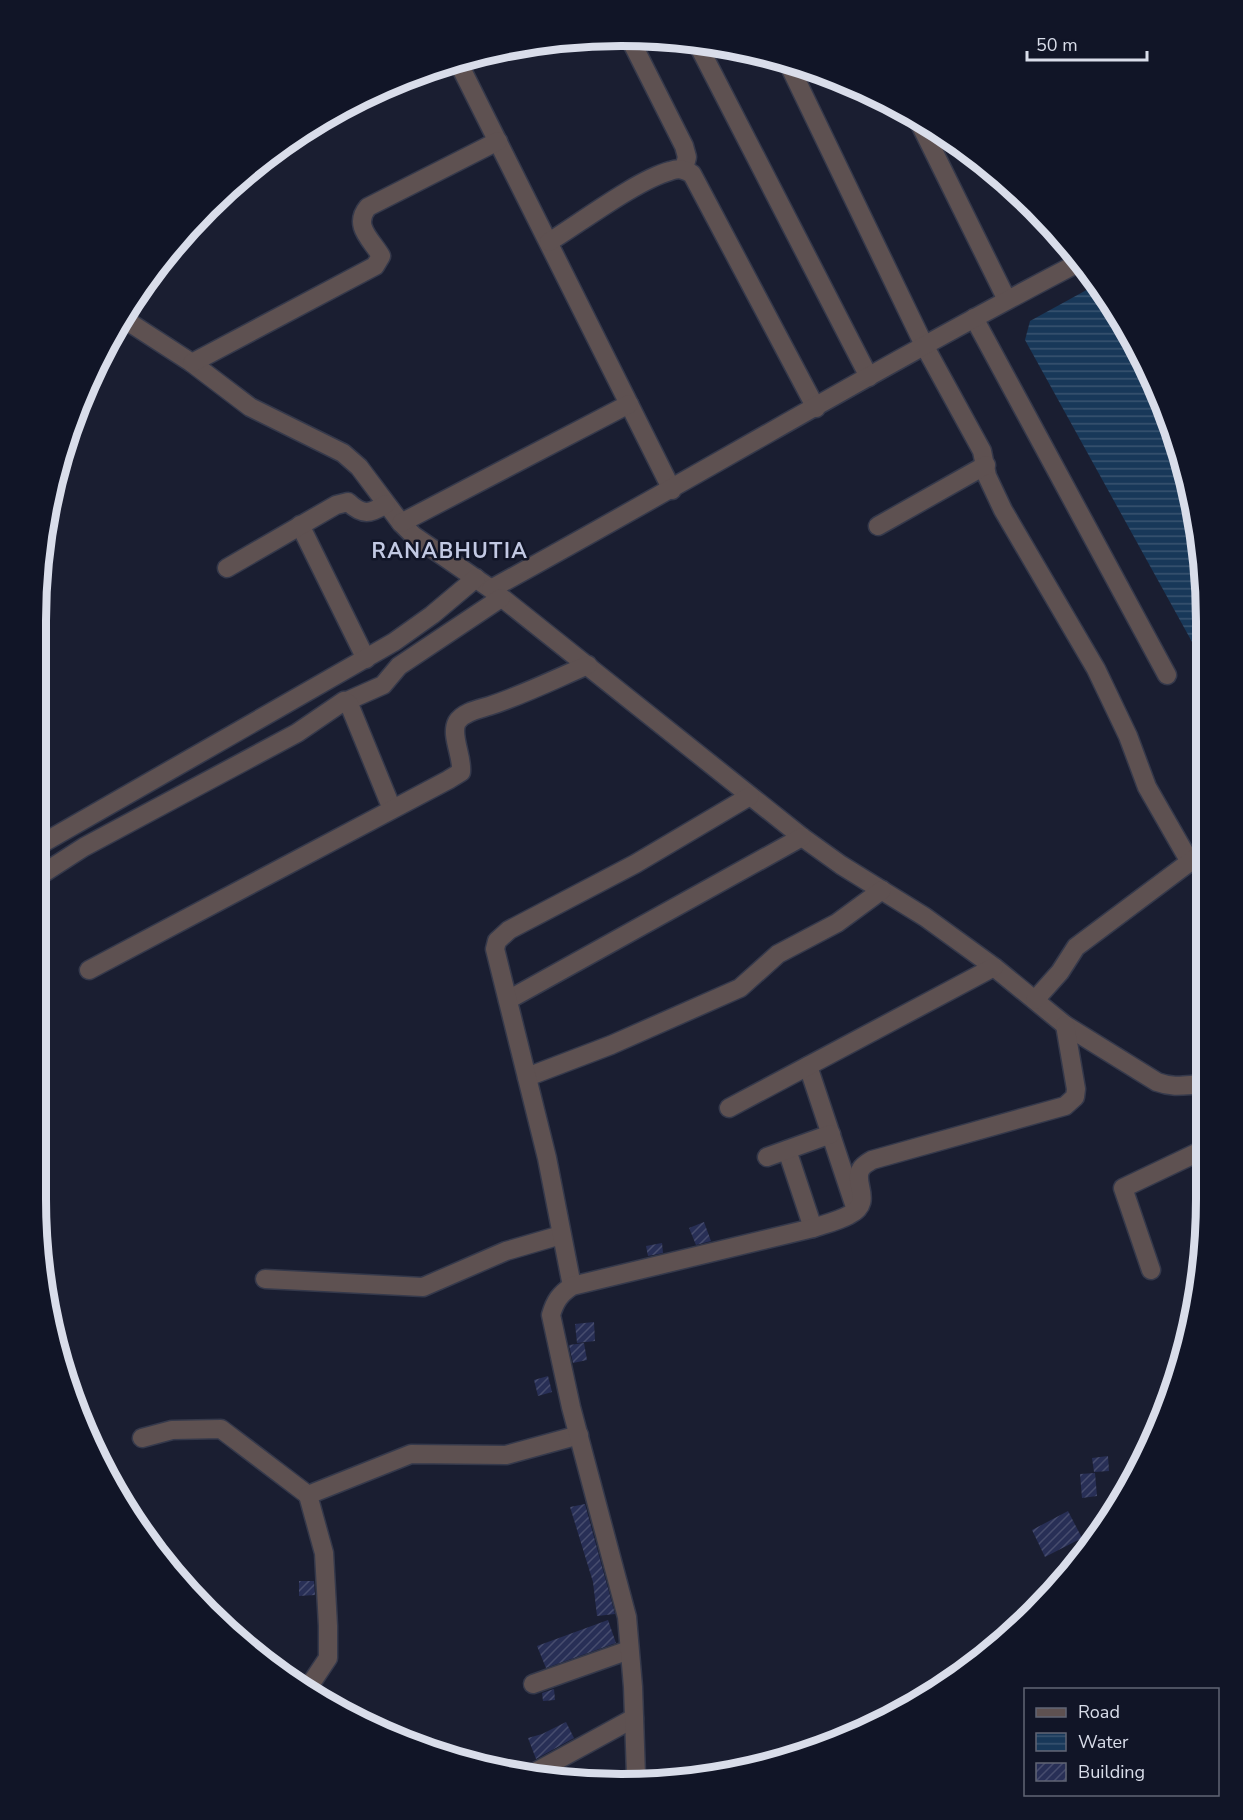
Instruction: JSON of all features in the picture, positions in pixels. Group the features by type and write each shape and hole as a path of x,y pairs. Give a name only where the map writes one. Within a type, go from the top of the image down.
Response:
{"street":[{"path":"634,47 687,152 684,169"},
{"path":"700,52 869,377"},
{"path":"462,69 672,490"},
{"path":"793,73 924,345 982,451 987,476 1003,510 1096,669 1128,736 1147,787 1190,862"},
{"path":"924,133 1006,300"},
{"path":"192,363 375,266 381,256 364,232 361,220 368,207 498,141"},
{"path":"549,242 641,185 669,171 684,169 692,174 700,187 816,408"},
{"path":"46,841 366,659 432,615 489,588 672,490 924,345 1073,265"},
{"path":"974,318 1167,675"},
{"path":"131,323 192,363 250,407 343,453 359,467 401,523 414,536 489,588 802,837 994,967 1065,1025 1157,1082 1171,1087 1196,1086"},
{"path":"401,523 629,404"},
{"path":"878,526 986,465"},
{"path":"227,568 343,502 361,513 367,513 386,504"},
{"path":"300,525 366,659"},
{"path":"46,872 93,842 297,733 341,701 347,701 383,684 399,666 489,588"},
{"path":"89,970 461,772 462,764 455,730 457,721 469,712 506,700 588,665"},
{"path":"347,701 392,809"},
{"path":"572,1287 547,1158 495,949 501,936 635,864 750,796"},
{"path":"508,1000 802,837"},
{"path":"1035,1000 1060,972 1076,947 1196,857"},
{"path":"527,1077 611,1046 740,988 773,958 837,923 882,890"},
{"path":"729,1108 994,967"},
{"path":"636,1773 627,1617 579,1435 551,1315 554,1302 561,1293 572,1287 813,1228 850,1215 856,1210 863,1194 859,1177 861,1168 872,1160 1071,1102 1076,1089 1065,1025"},
{"path":"808,1066 856,1210"},
{"path":"767,1157 831,1134"},
{"path":"787,1150 813,1228"},
{"path":"1151,1270 1123,1188 1196,1153"},
{"path":"265,1279 423,1287 506,1251 561,1235"},
{"path":"142,1438 172,1430 221,1429 309,1495 324,1553 328,1626 328,1658 312,1683"},
{"path":"309,1495 411,1454 506,1455 579,1435"},
{"path":"533,1684 629,1650"},
{"path":"542,1768 634,1718"}],"water":[{"path":"1090,288 1137,367 1166,437 1185,509 1192,546 1195,584 1196,649 1025,340 1030,321"}],"building":[{"path":"704,1222 711,1241 696,1245 689,1228"},
{"path":"662,1243 663,1253 648,1256 646,1246"},
{"path":"594,1322 595,1341 577,1343 575,1324"},
{"path":"584,1343 587,1360 573,1363 569,1345"},
{"path":"548,1376 552,1392 538,1396 534,1380"},
{"path":"1108,1456 1109,1471 1094,1472 1092,1458"},
{"path":"1095,1473 1097,1496 1082,1498 1080,1474"},
{"path":"585,1504 615,1614 597,1616 593,1582 570,1507"},
{"path":"1068,1511 1082,1538 1045,1557 1032,1530"},
{"path":"299,1581 314,1581 315,1595 299,1596"},
{"path":"608,1620 616,1643 546,1668 537,1646"},
{"path":"554,1689 555,1700 543,1701 542,1693"},
{"path":"566,1722 574,1738 536,1759 528,1738"}],"district":[{"name":"RANABHUTIA","path":"450,551"}]}
